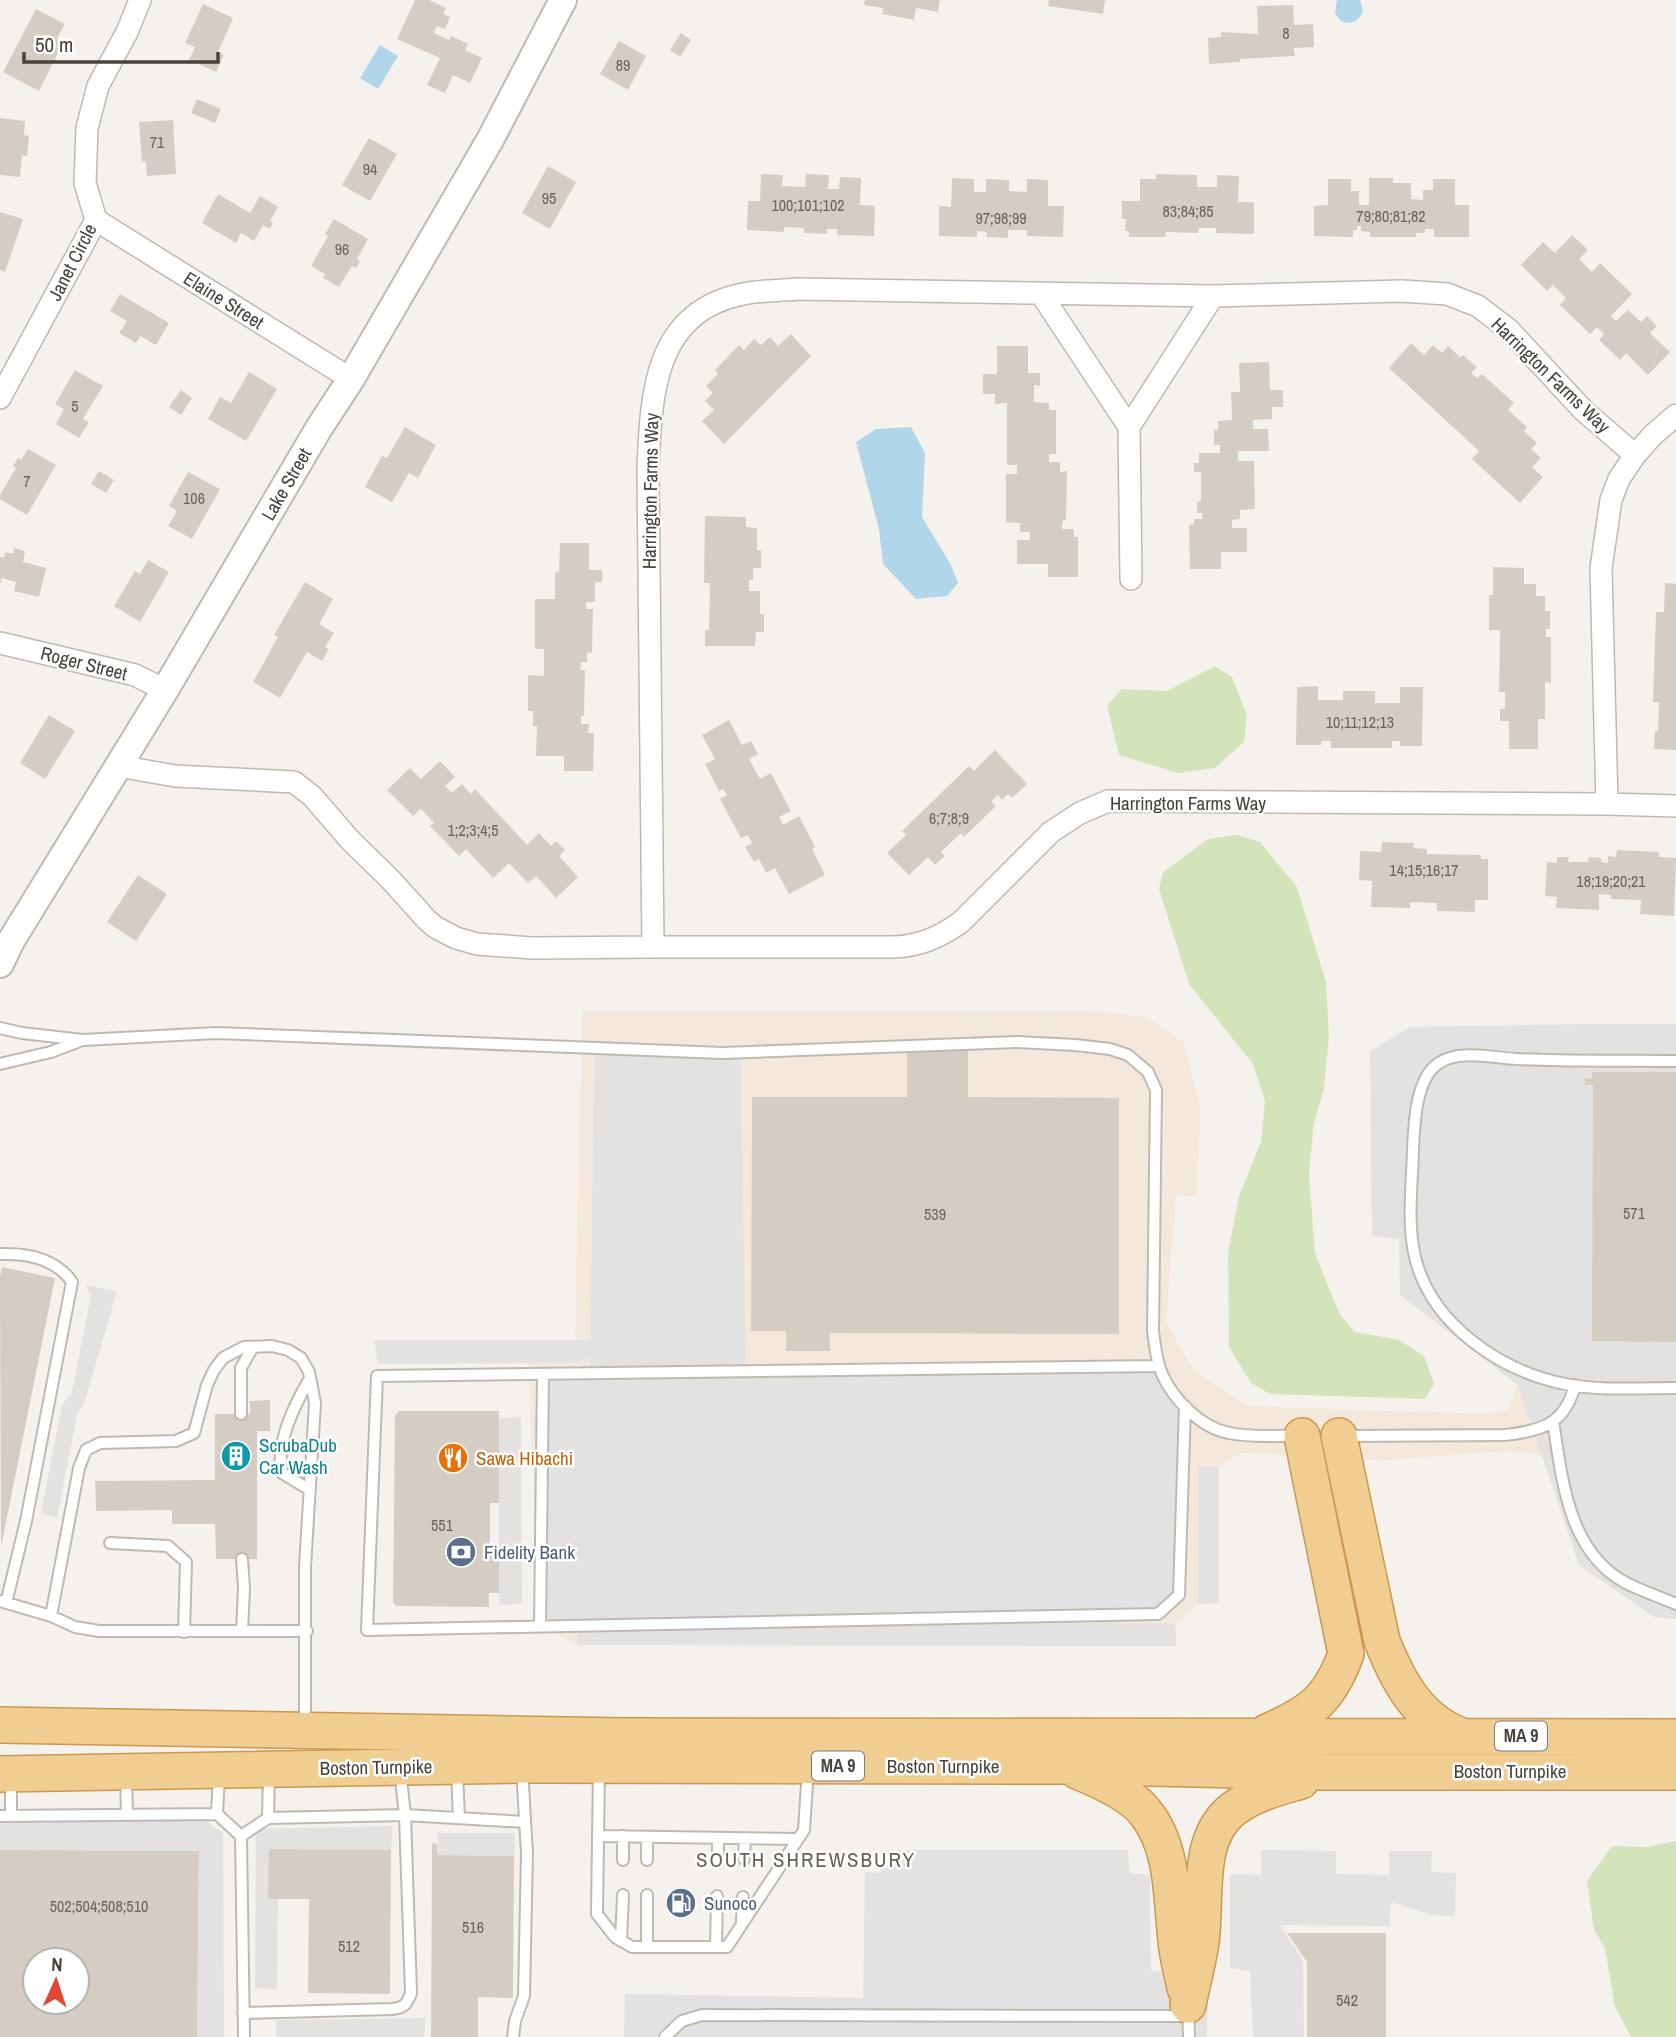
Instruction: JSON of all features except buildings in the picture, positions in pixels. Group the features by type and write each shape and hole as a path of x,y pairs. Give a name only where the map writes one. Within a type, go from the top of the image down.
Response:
{"highway":[{"path":"1258,1735 1294,1720 1320,1702 1337,1678 1346,1654 1321,1436"},
{"path":"1321,1436 1388,1658 1418,1707 1442,1727 1462,1735"},
{"name":"Boston Turnpike","path":"8,1722 625,1736 1676,1737"},
{"name":"Boston Turnpike","path":"6,1774 400,1766 1064,1766 1328,1772 1676,1772"},
{"path":"1064,1766 1105,1782 1144,1810 1158,1831 1170,1874 1176,1944 1189,2019"},
{"path":"1189,2019 1201,1941 1210,1842 1221,1822 1231,1810 1252,1796 1328,1772"}],"street":[{"name":"Janet Circle","path":"0,398 96,220 85,183 88,128 98,86 127,32 140,0"},
{"name":"Lake Street","path":"0,964 11,941 165,691 319,428 351,379 490,140 563,0"},
{"name":"Elaine Street","path":"96,220 351,379"},
{"name":"Harrington Farms Way","path":"653,947 648,470 653,395 669,345 681,328 705,309 723,300 752,292 807,289 1213,296 1402,291 1457,296 1478,306 1508,329 1584,411 1635,455"},
{"path":"1041,293 1129,427 1132,579"},
{"path":"1129,427 1213,296"},
{"path":"1607,804 1601,568 1611,500 1619,479 1635,455 1676,415"},
{"name":"Roger Street","path":"0,643 135,675 165,691"},
{"name":"Harrington Farms Way","path":"118,766 175,776 294,782 312,796 350,841 435,927 456,938 477,944 532,948 894,947 919,944 948,932 961,922 1051,832 1080,813 1108,800 1676,806"}],"lane":[{"path":"0,1028 83,1040 216,1033 722,1053 1017,1042 1121,1051 1142,1065 1156,1090 1153,1331 1159,1366 1167,1383 1185,1406 1203,1422 1227,1433 1321,1436 1505,1435 1534,1431 1553,1421 1568,1405 1575,1385"},
{"path":"0,1064 51,1052 83,1040"},
{"path":"1676,1061 1460,1057 1438,1063 1423,1083 1415,1120 1411,1212 1415,1256 1432,1298 1450,1320 1486,1351 1535,1374 1575,1385 1597,1388 1676,1388"},
{"path":"0,1254 21,1255 51,1262 64,1270 72,1282 26,1521 3,1602 51,1616 75,1627 99,1631 307,1631"},
{"path":"51,1616 79,1468 86,1450 100,1443 176,1441 194,1433 214,1370 223,1358 244,1347 272,1346 288,1350 301,1358 310,1378 315,1403 305,1567 305,1730"},
{"path":"241,1413 241,1368 253,1347"},
{"path":"1159,1366 377,1376 367,1630 1158,1614 1178,1595 1185,1406"},
{"path":"540,1626 542,1375"},
{"path":"310,1378 292,1408 279,1461 282,1473 310,1490"},
{"path":"1553,1421 1563,1485 1579,1534 1594,1557 1624,1582 1676,1604"},
{"path":"110,1543 168,1546 186,1562 184,1632"},
{"path":"242,1559 242,1631"},
{"path":"243,2013 392,2009 401,2008 407,2003 411,1993 405,1815 400,1766"},
{"path":"457,1766 459,1818"},
{"path":"513,2037 524,1996 525,1822 522,1766"},
{"path":"599,1766 597,1914 615,1937 632,1948 727,1947 804,1830 808,1766"},
{"path":"217,1814 219,1770"},
{"path":"268,1818 269,1770"},
{"path":"126,1771 127,1814"},
{"path":"6,1774 6,1816 217,1814 241,1836 244,2037"},
{"path":"241,1836 268,1818 405,1815 525,1822"},
{"path":"598,1836 797,1839"},
{"path":"623,1836 623,1860"},
{"path":"647,1837 647,1860"},
{"path":"718,1838 718,1861"},
{"path":"744,1859 745,1838"},
{"path":"621,1941 623,1895"},
{"path":"647,1895 647,1947"},
{"path":"716,1947 718,1896"},
{"path":"742,1924 743,1896"},
{"path":"665,2037 682,2021 702,2015 1189,2019"}],"shaded area":[{"path":"582,1011 1092,1011 1147,1017 1183,1042 1201,1108 1196,1196 1176,1195 1166,1322 1194,1370 1247,1406 1483,1414 1508,1410 1518,1385 1400,1295 1399,1239 1372,1236 1370,1051 1410,1027 1676,1024 1676,1619 1654,1617 1579,1565 1543,1456 1513,1451 1383,1460 1240,1453 1219,1467 1219,1603 1198,1604 1176,1624 1176,1646 578,1645 540,1626 527,1340 575,1340"},
{"path":"1676,1024 1676,1619 1654,1617 1579,1565 1518,1385 1400,1295 1399,1239 1372,1236 1370,1051 1410,1027"},
{"path":"595,1049 740,1052 746,1370 590,1373 589,1357 579,1363 378,1364 374,1340 590,1340"},
{"path":"86,1285 117,1291 85,1401 77,1415 57,1518 41,1513 62,1405 72,1392 91,1296"},
{"path":"1159,1366 1185,1406 1179,1595 1158,1614 930,1620 1175,1624 1176,1646 578,1645 577,1626 540,1626 543,1375"},
{"path":"521,1417 522,1604 499,1605 499,1418"},
{"path":"1198,1467 1219,1467 1219,1603 1198,1604"},
{"path":"188,1809 223,1833 224,2037 197,2037 199,1851 0,1850 0,1810"},
{"path":"393,1826 391,1850 269,1849 269,1899 278,1899 277,1990 255,1988 256,1829"},
{"path":"438,1833 515,1833 514,1856 437,1855"},
{"path":"882,1850 1128,1850 1130,1873 1150,1875 1151,1970 1208,1984 1207,2037 624,2037 625,1994 863,1998 865,1872 881,1873"},
{"path":"1261,1850 1336,1851 1336,1874 1389,1875 1389,1851 1432,1851 1431,1872 1456,1873 1455,1916 1431,1915 1391,1902 1390,1926 1280,1925 1303,1961 1304,2037 1253,2037 1250,1971 1230,1968 1230,1874 1261,1875"},
{"path":"426,2018 424,2037 276,2037 276,2020"}],"green space":[{"path":"1215,666 1232,677 1247,715 1244,742 1215,768 1178,773 1119,755 1107,706 1122,689 1167,691"},
{"path":"1237,835 1260,842 1297,887 1326,982 1329,1036 1324,1088 1314,1123 1309,1173 1315,1253 1340,1315 1355,1332 1399,1340 1424,1356 1434,1384 1425,1399 1270,1394 1251,1383 1229,1347 1228,1253 1239,1196 1261,1142 1265,1101 1253,1064 1189,984 1159,889 1163,872 1208,839"},
{"path":"1676,1841 1676,2037 1631,2037 1615,2007 1605,1948 1594,1930 1587,1881 1612,1846 1647,1847"}],"water":[{"path":"1337,0 1360,0 1363,11 1359,18 1348,23 1341,21 1335,13"},
{"path":"380,45 398,56 378,89 360,78"},
{"path":"911,427 925,453 922,517 951,565 958,583 947,596 916,599 883,564 879,529 856,442 876,429"}],"place":[{"name":"ScrubaDub Car Wash","path":"236,1456"},
{"name":"Sawa Hibachi","path":"453,1458"},
{"name":"Fidelity Bank","path":"461,1552"},
{"name":"Sunoco","path":"681,1903"}],"district":[{"name":"SOUTH SHREWSBURY","path":"806,1860"}]}
